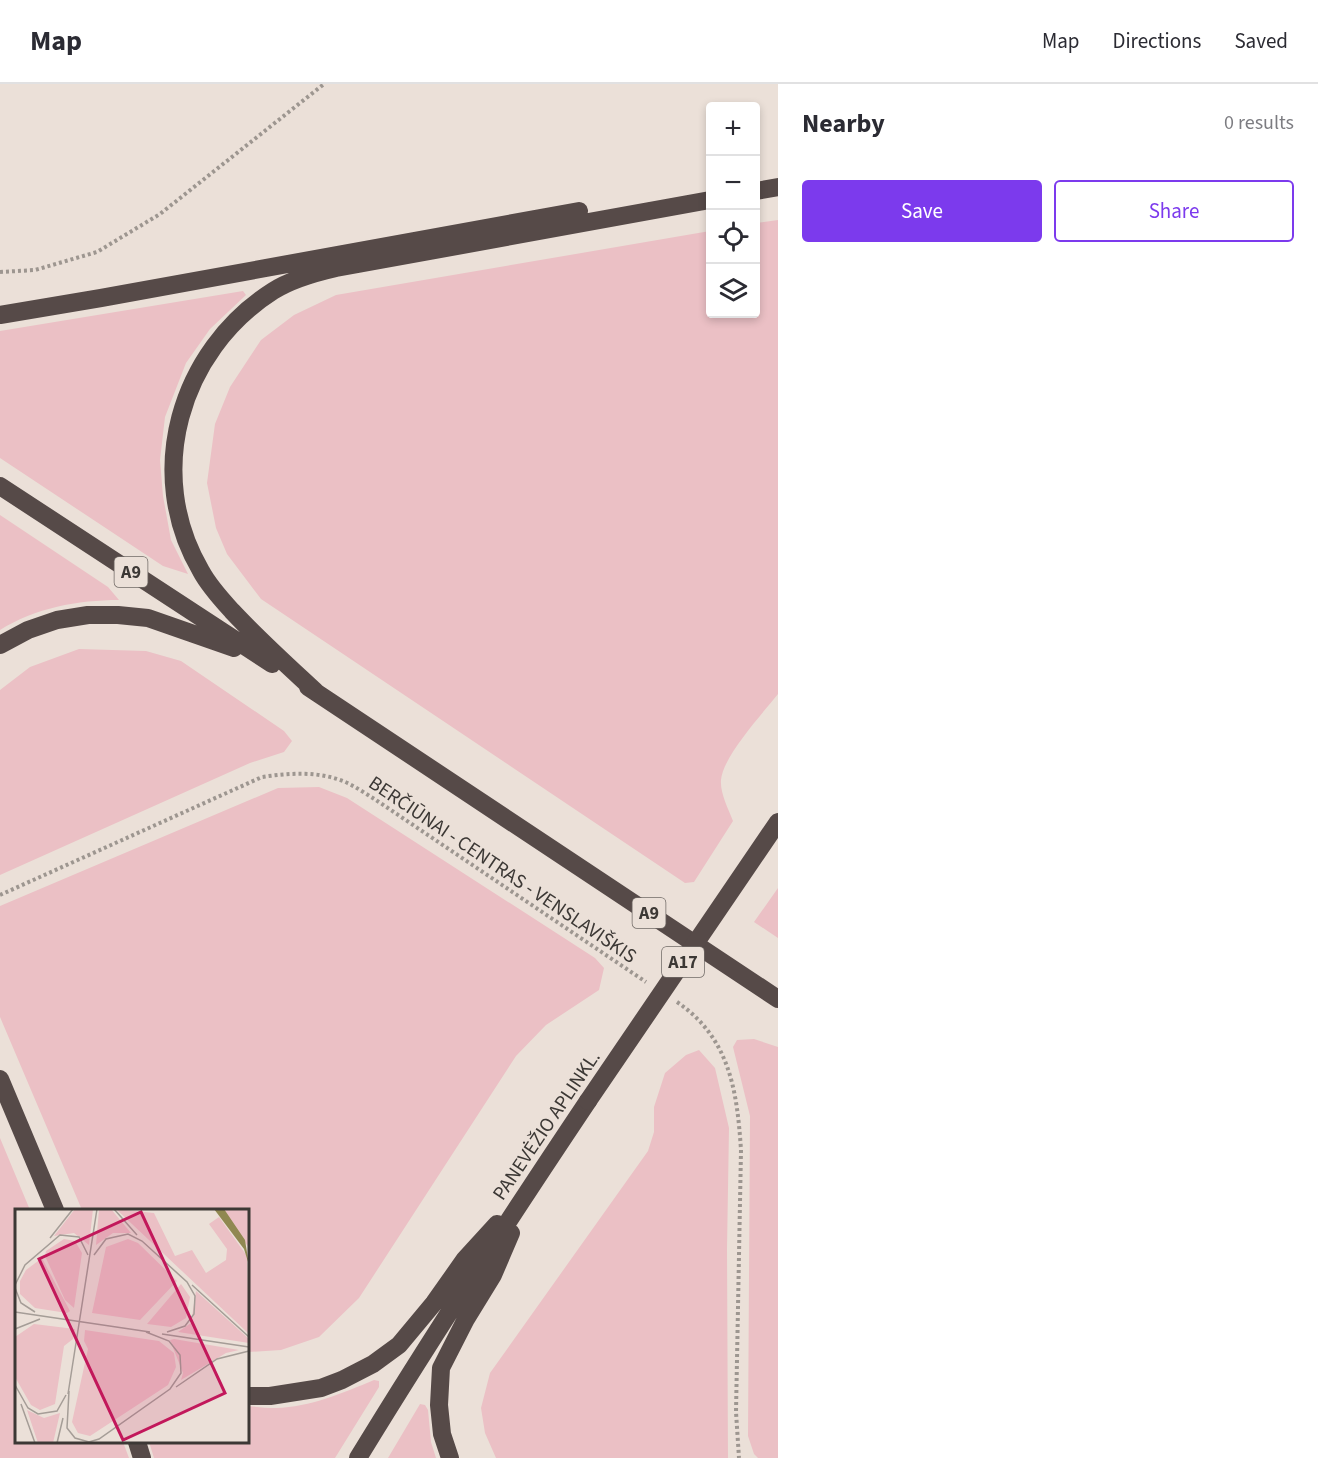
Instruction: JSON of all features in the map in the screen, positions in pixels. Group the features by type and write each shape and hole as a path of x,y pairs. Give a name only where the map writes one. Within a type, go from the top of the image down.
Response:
{"highway":[{"path":"760,178 778,175"},
{"path":"760,190 778,187"},
{"path":"0,315 706,188"},
{"path":"317,693 259,640 218,595 201,572 188,546 178,515 174,482 174,452 181,412 209,353 224,334 246,311 274,291 304,276 706,201"},
{"name":"A9","path":"0,486 778,999"},
{"path":"0,645 28,630 57,620 88,615 118,615 148,618 262,657"},
{"name":"PANEVĖŽIO APLINKL.","path":"358,1458 530,1187 778,822"},
{"path":"0,1079 55,1209"},
{"path":"0,1105 44,1209"},
{"path":"249,1396 270,1396 321,1388 373,1364 399,1345 434,1303 465,1259 530,1187"},
{"path":"450,1458 442,1434 439,1406 441,1368 466,1318 493,1275 530,1187"},
{"path":"137,1443 142,1458"}],"path":[{"path":"0,272 34,270 97,252 160,214 324,84"},
{"name":"BERČIŪNAI - CENTRAS - VENSLAVIŠKIS","path":"0,895 262,777 286,773 309,773 344,782 376,800 652,986"},
{"path":"672,999 701,1023 718,1044 730,1072 738,1110 741,1150 736,1413 739,1458"}],"shaded area":[{"path":"778,220 778,694 736,747 723,770 722,790 733,821 694,882 685,883 261,599 227,554 216,528 207,483 215,424 230,387 261,340 294,315 336,295 706,232 706,318 760,318 760,222"},
{"path":"243,291 246,295 210,329 186,363 165,417 160,460 163,496 171,540 188,574 163,566 0,458 0,331"},
{"path":"0,515 108,587 119,600 57,607 13,622 0,630"},
{"path":"79,649 146,651 181,661 284,731 292,741 284,752 250,763 0,875 0,690 30,667"},
{"path":"319,787 347,798 595,958 604,968 599,990 546,1025 516,1056 359,1298 319,1337 281,1350 249,1352 249,1209 82,1209 0,1017 0,906 278,788"},
{"path":"778,888 778,938 754,922"},
{"path":"754,1039 778,1047 778,1458 758,1458 754,1454 748,1436 750,1116 733,1047 737,1040"},
{"path":"699,1050 715,1068 729,1128 728,1458 496,1458 485,1433 481,1408 490,1373 648,1151 654,1132 654,1107 665,1073 686,1055"},
{"path":"0,1138 30,1209 15,1209 15,1443 123,1443 129,1458 0,1458"},
{"path":"374,1380 379,1381 379,1387 335,1458 154,1458 149,1443 249,1443 249,1406 289,1407 338,1394"},
{"path":"420,1404 425,1405 428,1410 431,1442 436,1458 388,1458"}]}
